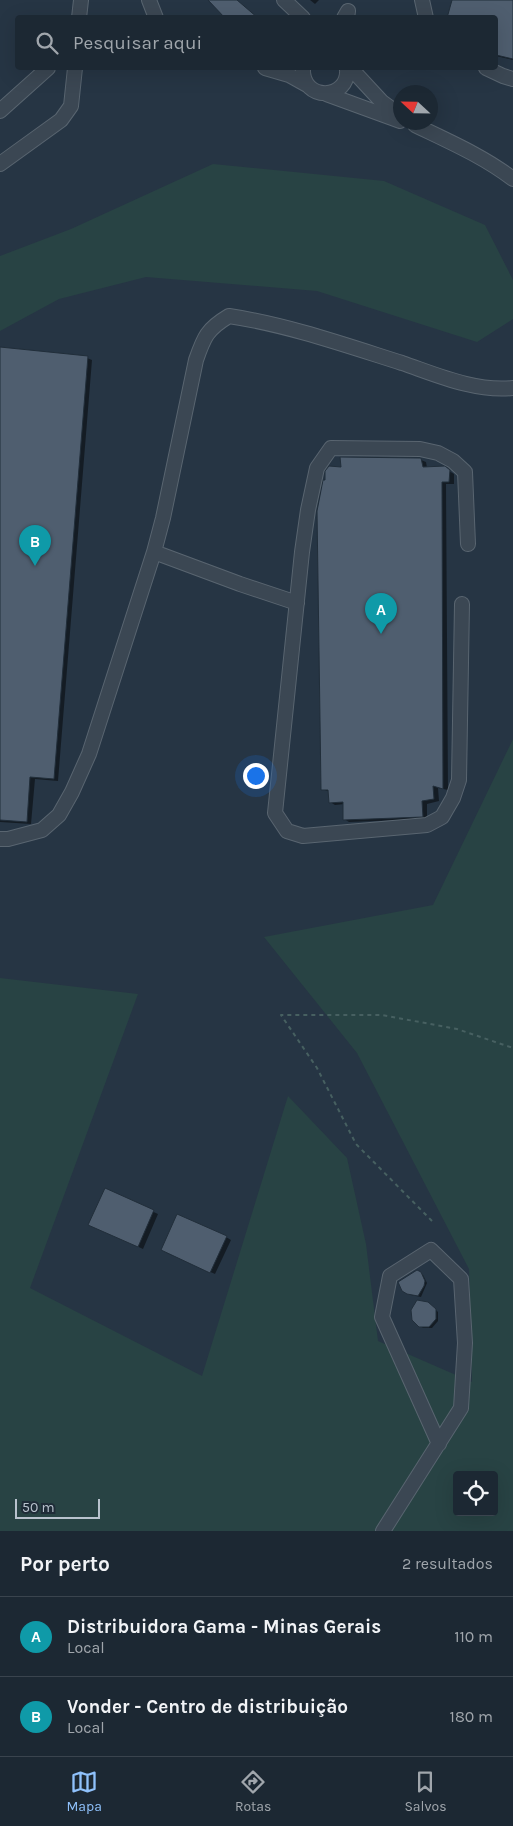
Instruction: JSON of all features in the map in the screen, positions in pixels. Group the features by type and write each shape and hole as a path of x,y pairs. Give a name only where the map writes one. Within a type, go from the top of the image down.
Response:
{"lane":[{"path":"80,15 81,0"},
{"path":"150,0 155,15"},
{"path":"284,0 301,15"},
{"path":"422,0 425,15"},
{"path":"0,111 46,70"},
{"path":"0,164 61,120 71,106 75,70"},
{"path":"272,70 289,75 312,90 393,118"},
{"path":"303,70 307,85"},
{"path":"326,94 339,89 346,77 347,70"},
{"path":"349,70 357,75 382,102 393,110"},
{"path":"490,70 513,78"},
{"path":"423,130 466,150 513,178"},
{"path":"0,839 8,839 42,830 59,815 72,792 89,754 154,552 163,518 196,360 203,340 215,324 229,316 272,324 470,385 501,389 513,388"},
{"path":"462,604 458,780 453,798 442,817 427,825 302,836 287,831 274,813 302,552 312,486 317,468 331,448 420,449 438,453 453,461 465,472 468,544"},
{"path":"154,552 297,603"},
{"path":"383,1531 439,1444 461,1408 465,1343 461,1279 431,1250 390,1276 382,1317 439,1444"}],"path":[{"path":"432,1220 356,1144 317,1068 281,1016 382,1015 457,1029 513,1048"}],"green space":[{"path":"213,164 384,181 485,225 513,280 513,319 477,342 317,291 146,277 59,299 0,331 0,256 71,229"},
{"path":"513,739 513,1531 0,1531 0,978 138,994 30,1288 202,1376 288,1096 347,1158 366,1244 378,1341 472,1382 469,1269 357,1053 264,937 433,905"}],"building":[{"path":"208,0 237,0 254,15 222,15"},
{"path":"452,0 513,0 513,59 498,55 498,15 448,15"},
{"path":"0,347 88,356 54,779 30,777 27,822 0,820"},
{"path":"340,457 421,458 423,467 445,466 450,470 449,482 442,482 443,789 433,786 434,799 422,801 423,817 343,820 343,802 329,803 328,790 321,790 317,511 323,480 325,480 325,471 329,466 341,467"},
{"path":"105,1188 154,1210 138,1247 88,1225"},
{"path":"177,1214 227,1236 210,1273 161,1250"},
{"path":"417,1270 421,1272 425,1281 418,1296 402,1291 398,1282"},
{"path":"417,1300 428,1302 436,1309 436,1319 429,1327 419,1327 412,1320 411,1310"}],"place":[{"name":"Vonder - Centro de distribuição","path":"35,566"},
{"name":"Distribuidora Gama - Minas Gerais","path":"381,634"}]}
